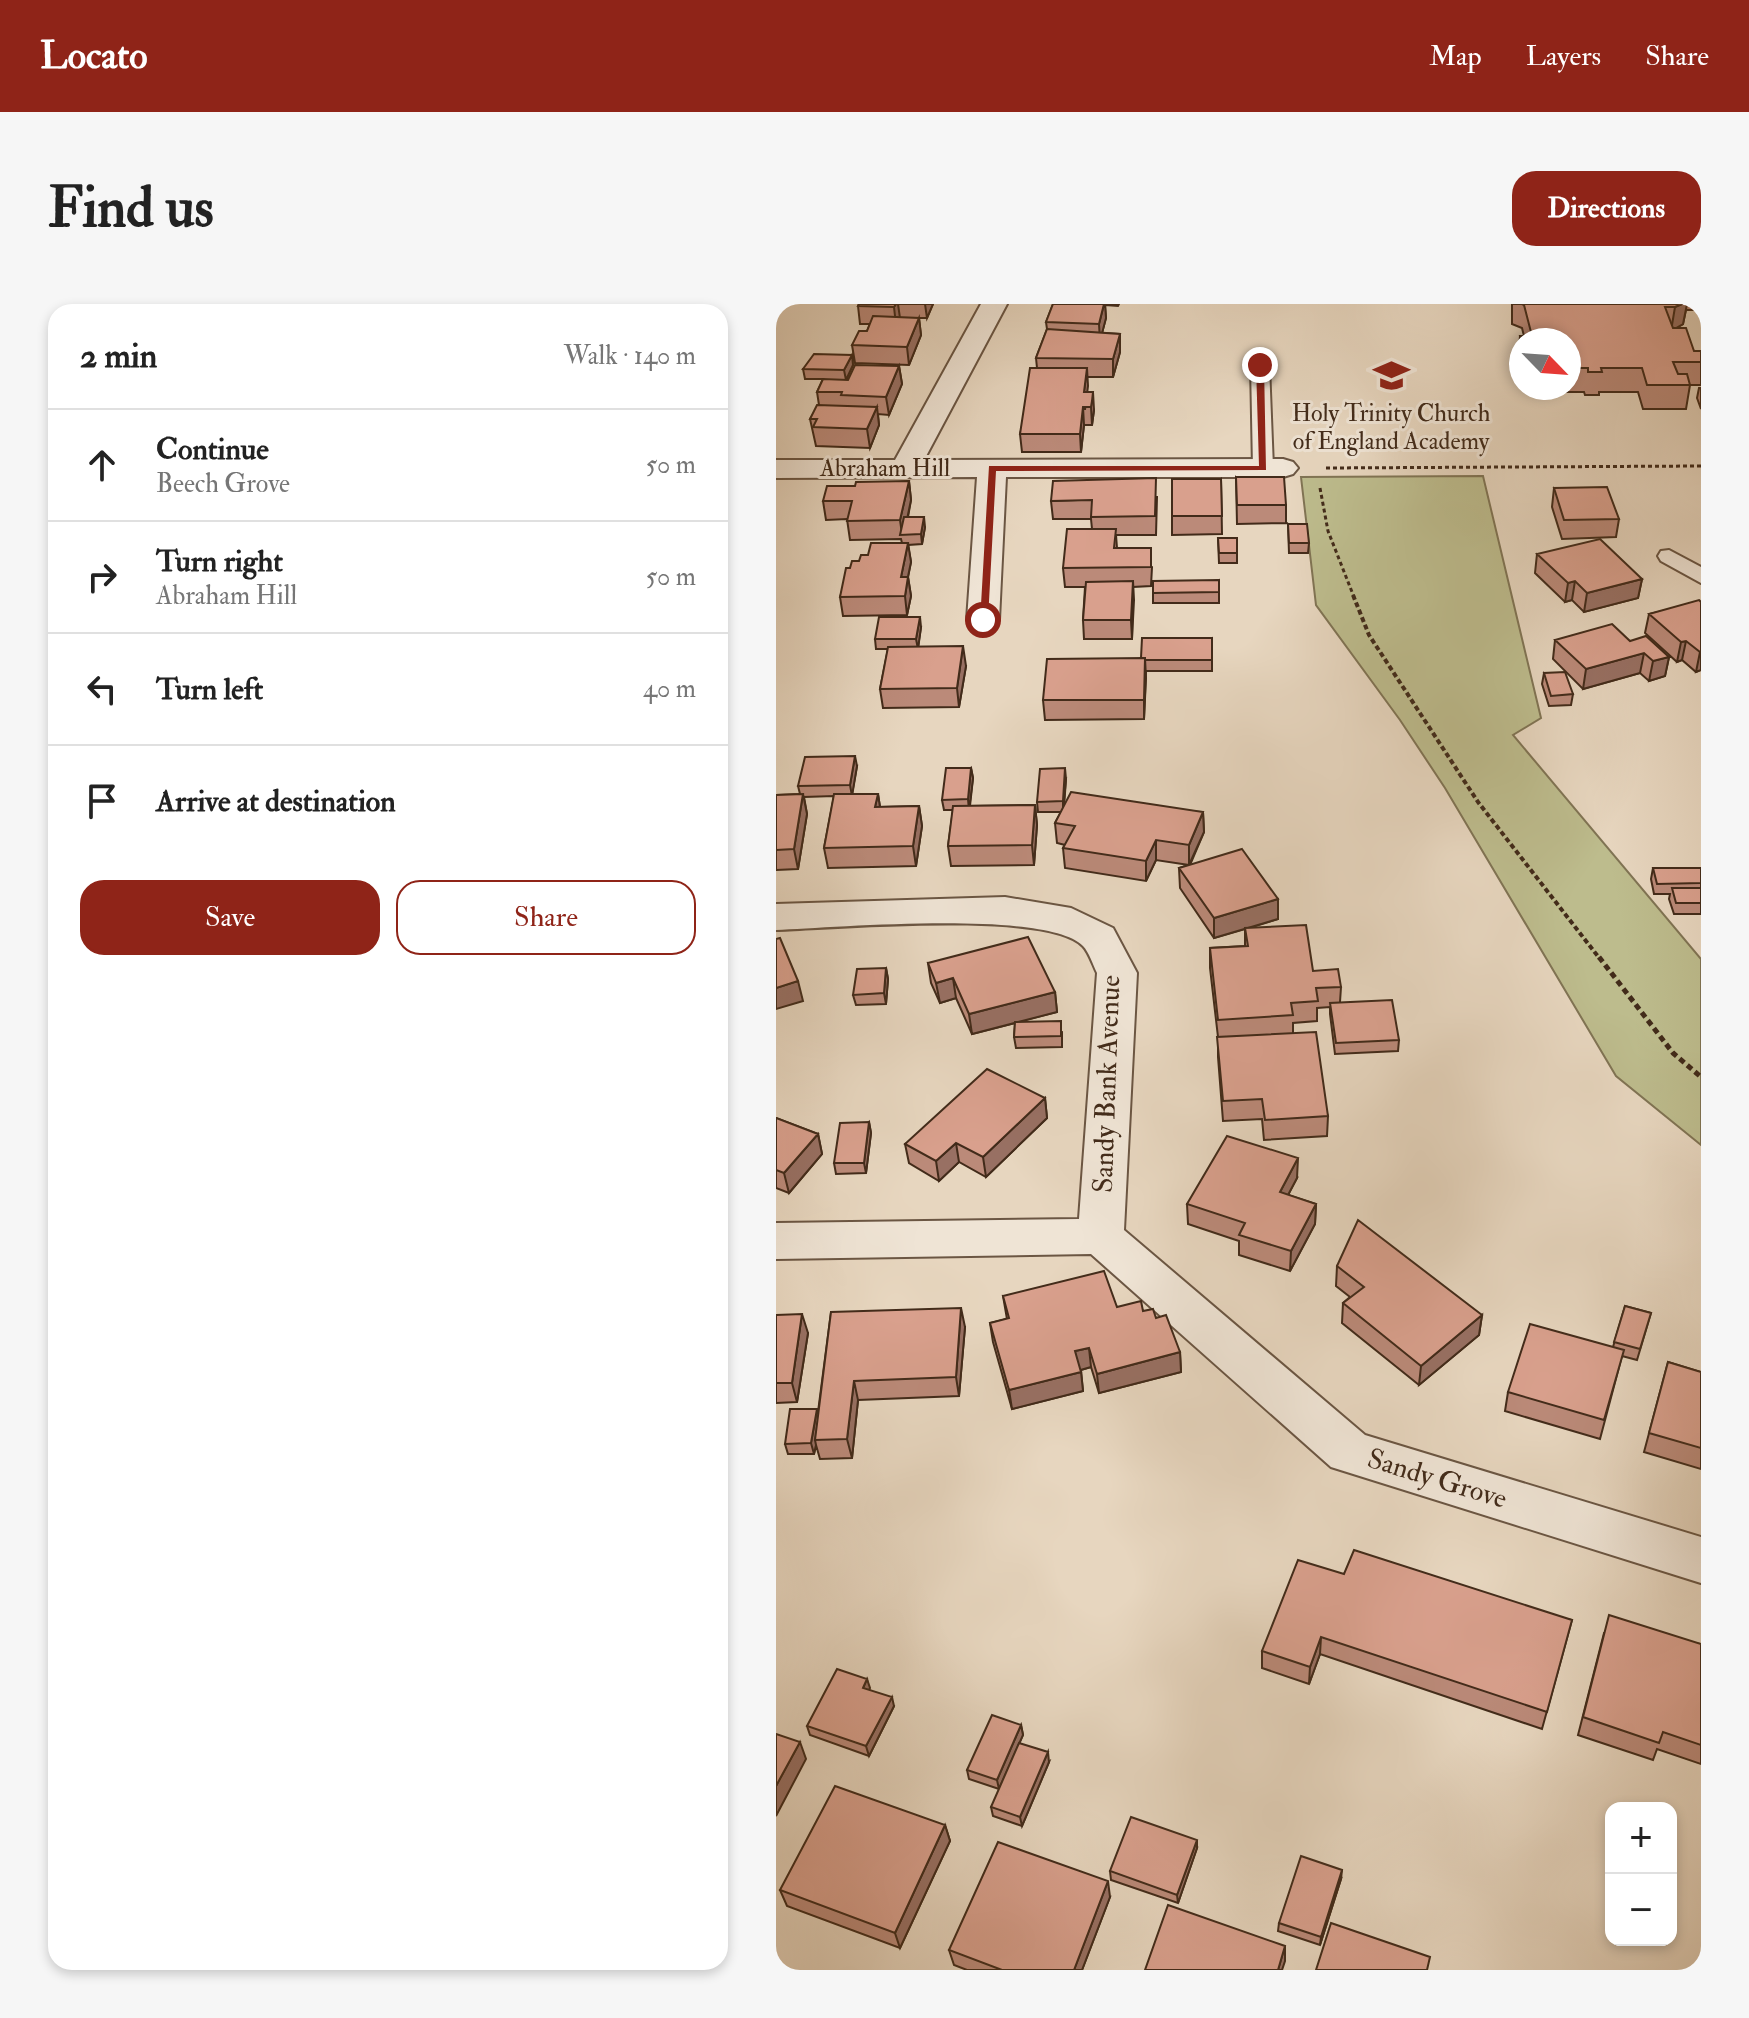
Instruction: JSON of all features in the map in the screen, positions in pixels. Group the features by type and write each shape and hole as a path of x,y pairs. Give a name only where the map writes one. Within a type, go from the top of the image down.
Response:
{"street":[{"path":"905,468 994,304"},
{"path":"983,620 992,468"},
{"name":"Abraham Hill","path":"776,469 1273,468"},
{"name":"Sandy Bank Avenue","path":"776,917 1005,910 1057,917 1099,937 1117,973 1101,1236"},
{"path":"776,1241 1101,1236"},
{"name":"Sandy Grove","path":"1101,1236 1349,1452 1701,1560"}],"lane":[{"path":"1260,365 1273,468"},
{"path":"1669,556 1701,576"}],"path":[{"path":"1316,468 1701,466"},
{"path":"1318,477 1328,531 1369,635 1478,802 1673,1053 1701,1077"}],"shaded area":[{"path":"1483,476 1541,718 1513,735 1701,959 1701,1145 1616,1076 1445,788 1316,605 1301,477"}],"building":[{"path":"859,304 896,304 894,307"},
{"path":"1053,304 1104,304 1099,324 1046,322"},
{"path":"1682,304 1665,307 1673,328 1686,328 1694,351 1701,351 1701,362 1673,362 1678,374 1687,374 1690,385 1647,385 1642,368 1601,368 1602,372 1588,372 1588,368 1581,368 1581,328 1530,328 1524,305"},
{"path":"873,316 919,318 907,347 852,345 859,331 867,331"},
{"path":"1047,329 1120,334 1113,359 1036,358"},
{"path":"814,354 852,355 844,370 803,369"},
{"path":"855,365 899,366 886,397 817,392 823,379 848,380"},
{"path":"1030,368 1087,368 1084,392 1093,392 1091,407 1083,407 1080,434 1020,434"},
{"path":"817,405 877,407 867,429 813,427 817,419 810,419"},
{"path":"1236,477 1284,477 1286,505 1237,505"},
{"path":"1156,478 1155,516 1091,517 1092,500 1051,501 1053,481"},
{"path":"1172,479 1221,479 1222,516 1172,516"},
{"path":"909,481 900,520 847,521 852,501 823,501 827,486"},
{"path":"1607,487 1619,519 1564,520 1554,488"},
{"path":"904,517 924,517 921,534 900,535"},
{"path":"1288,524 1307,524 1309,543 1289,543"},
{"path":"1067,529 1116,529 1114,548 1151,548 1151,567 1063,568"},
{"path":"1218,538 1237,538 1237,553 1219,553"},
{"path":"1600,539 1642,579 1587,593 1575,581 1568,583 1537,554"},
{"path":"871,543 908,543 901,577 908,577 905,596 840,597 846,568 850,568 852,561 859,561 861,555 868,555"},
{"path":"1219,580 1219,592 1153,593 1153,581"},
{"path":"1133,581 1131,620 1083,620 1086,582"},
{"path":"1699,600 1701,652 1686,641 1681,642 1649,614"},
{"path":"879,617 920,617 916,639 875,639"},
{"path":"1612,624 1630,641 1646,636 1669,657 1653,661 1644,653 1586,669 1555,640"},
{"path":"1142,638 1212,638 1212,660 1145,660 1141,658"},
{"path":"963,646 957,688 880,689 888,647"},
{"path":"1145,658 1144,700 1043,700 1047,659"},
{"path":"1565,672 1573,694 1551,696 1544,673"},
{"path":"855,756 850,785 798,786 805,757"},
{"path":"946,768 971,768 968,799 942,800"},
{"path":"1065,768 1063,801 1037,802 1040,769"},
{"path":"1071,792 1203,812 1189,845 1156,840 1146,861 1063,848 1075,826 1055,823"},
{"path":"803,794 794,849 776,850 776,795"},
{"path":"834,794 878,794 875,807 919,806 913,846 824,848"},
{"path":"1035,805 1032,845 948,846 953,806"},
{"path":"1242,849 1278,899 1214,918 1179,868"},
{"path":"1653,868 1701,868 1701,883 1657,884"},
{"path":"1672,888 1701,888 1701,903 1676,903"},
{"path":"1306,925 1313,971 1338,969 1341,987 1316,988 1318,1001 1291,1003 1293,1015 1218,1020 1210,948 1248,946 1245,928"},
{"path":"1028,937 1055,992 969,1014 953,978 936,983 928,963"},
{"path":"780,938 798,981 776,988 776,939"},
{"path":"886,968 884,993 853,995 857,969"},
{"path":"1392,1000 1399,1040 1336,1043 1330,1003"},
{"path":"1061,1021 1061,1036 1014,1037 1015,1022"},
{"path":"1316,1032 1328,1116 1265,1120 1262,1099 1223,1101 1217,1037"},
{"path":"987,1069 1045,1098 983,1157 956,1143 936,1161 905,1144"},
{"path":"776,1118 818,1134 784,1173 776,1170"},
{"path":"869,1122 864,1163 834,1163 840,1123"},
{"path":"1227,1136 1298,1158 1280,1192 1316,1204 1291,1251 1239,1235 1245,1223 1187,1204"},
{"path":"1358,1220 1482,1315 1421,1366 1343,1303 1364,1287 1337,1266"},
{"path":"1104,1271 1117,1307 1141,1301 1143,1311 1153,1309 1156,1318 1166,1315 1180,1352 1097,1374 1089,1348 1075,1351 1081,1372 1009,1390 990,1323 1009,1318 1003,1296"},
{"path":"1625,1306 1651,1313 1640,1349 1614,1342"},
{"path":"961,1308 956,1377 854,1381 847,1439 815,1440 831,1312"},
{"path":"802,1314 792,1383 776,1383 776,1315"},
{"path":"1530,1324 1624,1350 1604,1420 1508,1392"},
{"path":"1668,1362 1701,1372 1701,1448 1649,1433"},
{"path":"790,1409 817,1409 811,1443 785,1444"},
{"path":"1354,1550 1572,1620 1547,1712 1321,1637 1310,1667 1262,1651 1298,1560 1344,1574"},
{"path":"1609,1615 1701,1644 1701,1745 1663,1732 1659,1743 1583,1717"},
{"path":"837,1669 867,1679 863,1688 892,1697 866,1746 807,1726"},
{"path":"992,1715 1021,1725 997,1780 967,1770"},
{"path":"776,1734 800,1742 776,1786"},
{"path":"1019,1743 1048,1752 1020,1817 991,1807"},
{"path":"835,1786 945,1825 895,1933 780,1890"},
{"path":"1131,1817 1197,1840 1177,1895 1110,1871"},
{"path":"998,1842 1108,1881 1074,1970 1002,1970 949,1950"},
{"path":"1301,1856 1342,1870 1321,1937 1279,1923"},
{"path":"1168,1905 1285,1946 1278,1970 1145,1970"},
{"path":"1331,1923 1430,1957 1427,1970 1316,1970"}],"place":[{"name":"Holy Trinity Church of England Academy","path":"1391,376"}],"route":[{"path":"983,620 992,468 1263,468 1260,365"}]}
